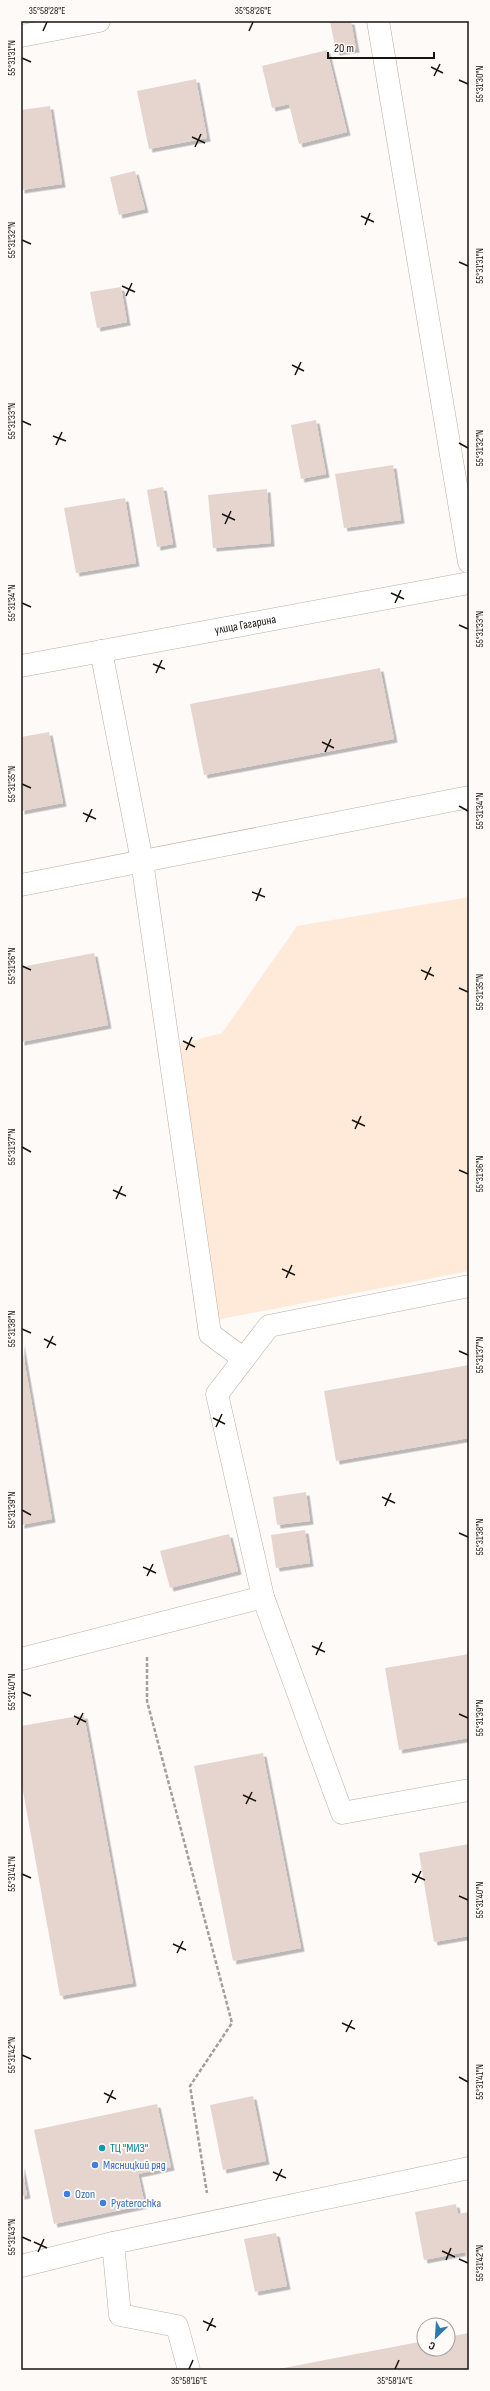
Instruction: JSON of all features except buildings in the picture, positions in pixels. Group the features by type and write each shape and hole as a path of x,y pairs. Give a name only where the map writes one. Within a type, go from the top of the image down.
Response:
{"street":[{"path":"21,36 99,21"},
{"path":"378,21 469,562"},
{"name":"улица Гагарина","path":"21,666 469,583"},
{"path":"102,651 142,861 210,1334 244,1359"},
{"path":"21,885 469,797"},
{"path":"469,1286 269,1326 217,1394 264,1597 342,1813 469,1790"},
{"path":"21,1659 264,1597"},
{"path":"21,2266 113,2243 469,2168"},
{"path":"113,2243 120,2315 177,2326 189,2370"}],"path":[{"path":"147,1627 147,1701 232,2023 190,2086 212,2222"}],"shaded area":[{"path":"469,897 469,1271 216,1320 157,1050 222,1033 297,926"}],"place":[{"name":"ТЦ \"МИЗ\"","path":"102,2148"},
{"name":"Мясницкий ряд","path":"95,2165"},
{"name":"Ozon","path":"67,2194"},
{"name":"Pyaterochka","path":"103,2203"}]}
